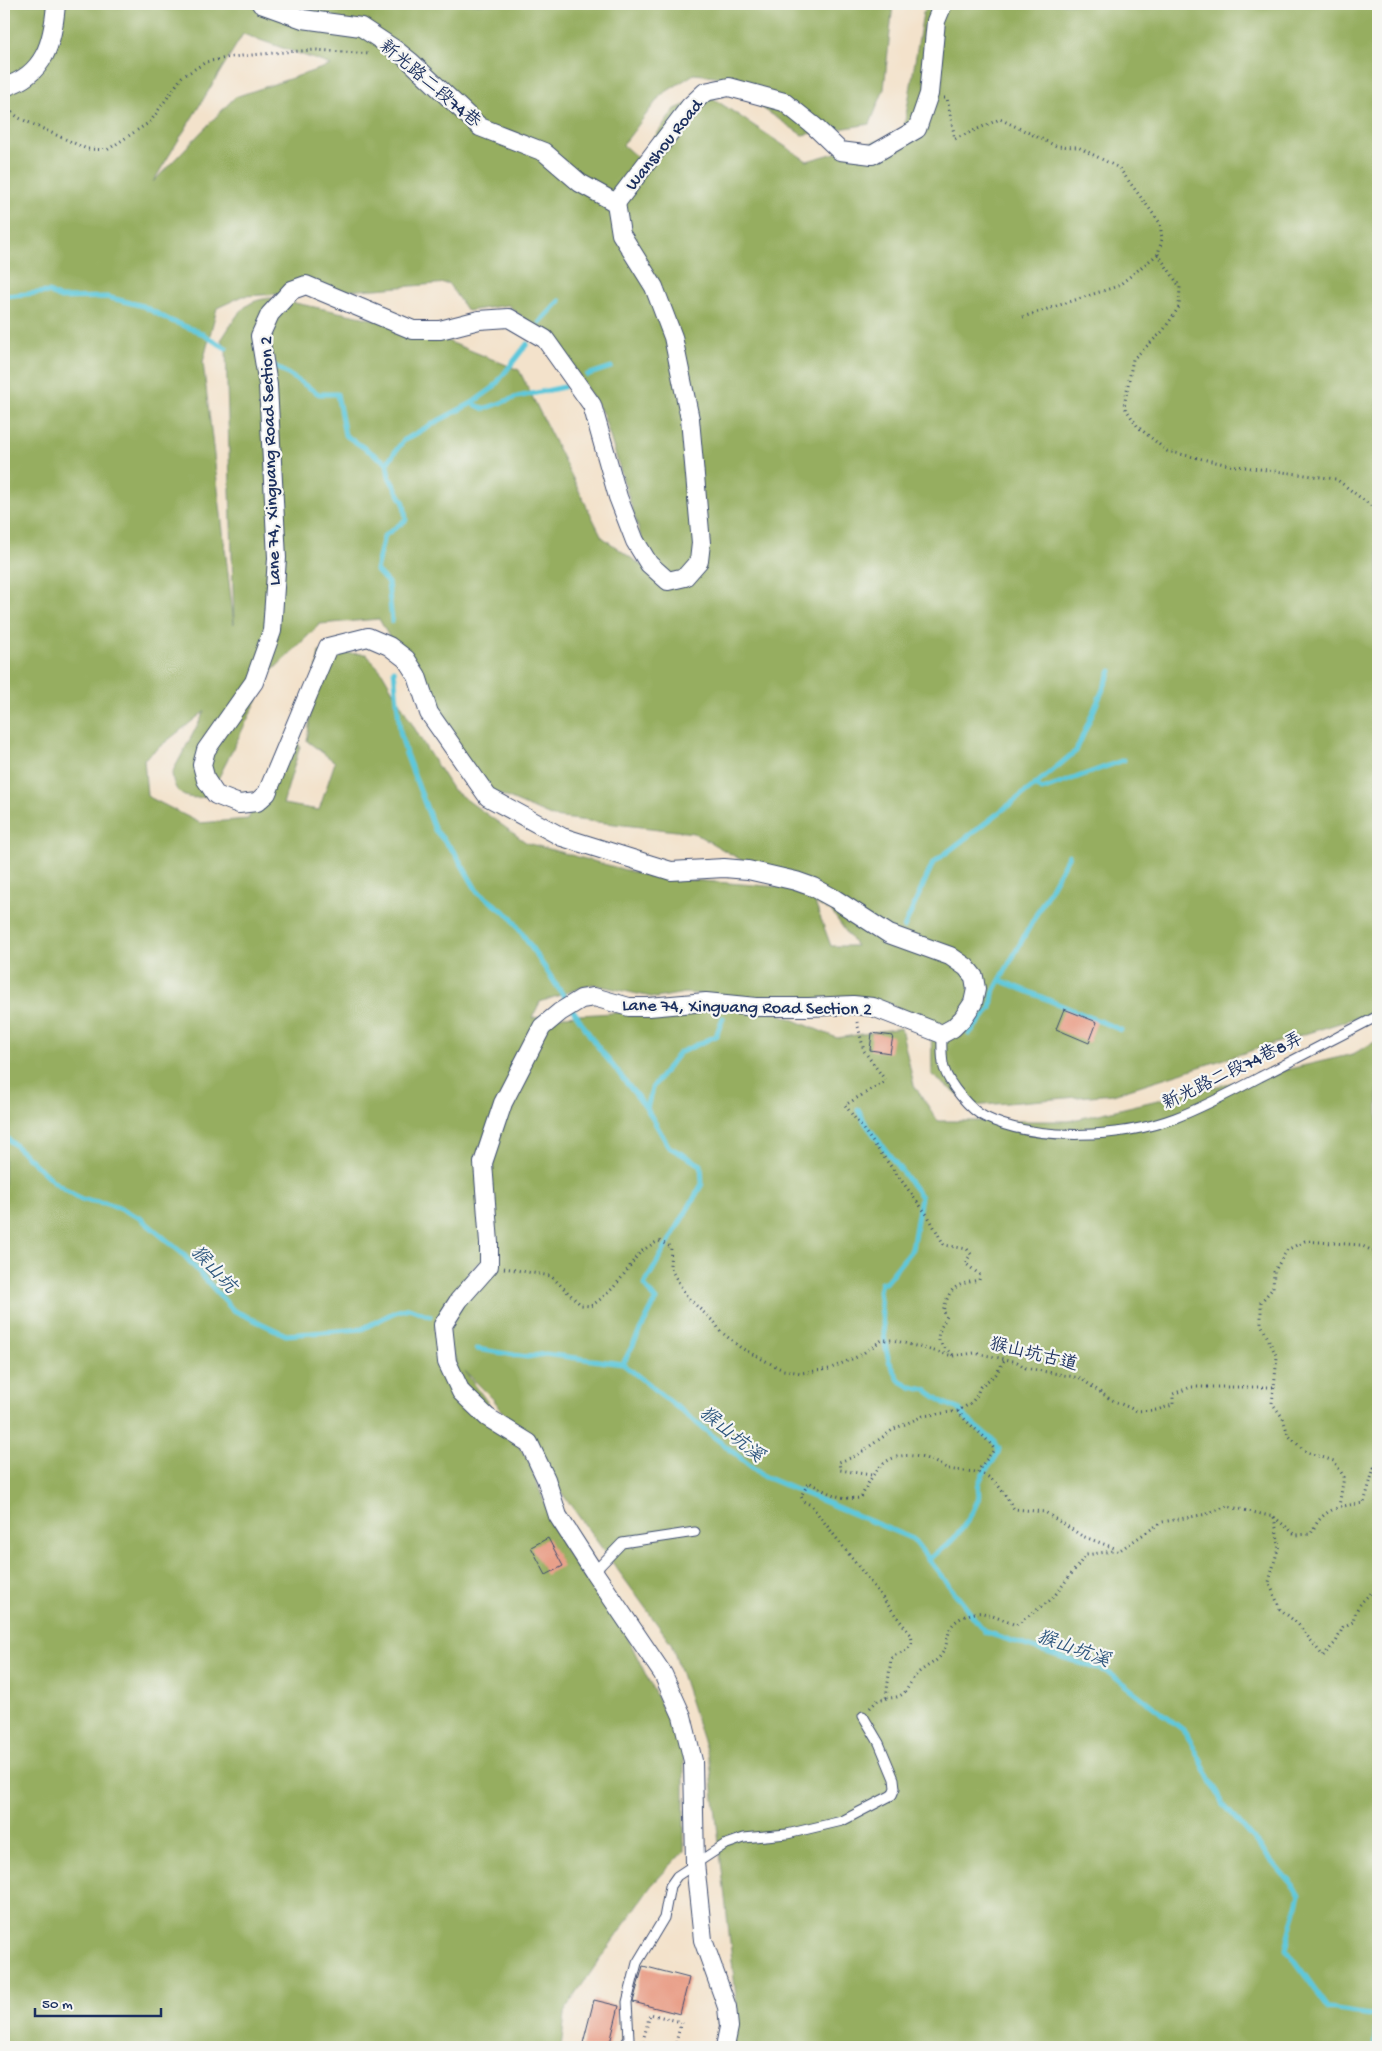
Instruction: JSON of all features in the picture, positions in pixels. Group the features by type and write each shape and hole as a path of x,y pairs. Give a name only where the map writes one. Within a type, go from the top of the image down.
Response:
{"street":[{"path":"4,87 16,84 32,73 46,55 55,21 56,4"},
{"name":"新光路二段74巷","path":"262,4 303,19 361,26 396,50 480,127 544,152 580,183 616,203"},
{"name":"Wanshou Road","path":"616,203 690,106 705,92 729,88 784,102 814,126 840,151 872,155 917,129 929,94 936,21 943,4"},
{"name":"Lane 74, Xinguang Road Section 2","path":"489,1266 483,1163 507,1095 542,1027 560,1012 582,999 594,997 629,1007 706,1002 756,1007 853,1005 881,1009 942,1034 953,1028 963,1018 973,1003 976,988 974,977 966,967 955,959 889,934 835,898 813,887 748,870 724,868 671,871 649,866 562,838 488,797 429,713 416,676 406,659 389,646 368,637 328,647 267,793 257,802 239,804 216,795 206,780 202,765 206,750 254,682 272,631 277,558 268,385 260,336 270,314 292,290 306,285 413,330 440,330 479,320 509,318 545,339 592,405 618,497 635,541 649,564 668,580 686,577 698,561 701,542 690,419 672,337 654,287 621,234 616,203"},
{"path":"489,1266 458,1300 443,1325 448,1362 461,1392 487,1417 529,1443 546,1479 558,1516 663,1674 682,1716 693,1761 695,1863 702,1940 727,2007 730,2028 725,2047"}],"lane":[{"name":"新光路二段74巷8弄","path":"942,1034 944,1068 957,1092 983,1116 1014,1127 1049,1132 1090,1134 1135,1130 1173,1119 1206,1105 1378,1016"},
{"path":"594,1572 622,1543 695,1532"},
{"path":"624,2047 629,2038 627,2002 637,1963 664,1918 670,1886 677,1876 724,1845 744,1838 787,1834 842,1821 892,1795 895,1788 894,1780 879,1743 863,1716"}],"path":[{"path":"4,106 20,118 87,149 107,150 150,122 182,77 206,62 231,57 284,52 316,50 365,55 396,50"},
{"path":"940,99 947,98 955,139 1000,119 1056,146 1078,147 1119,168 1160,223 1162,239 1158,254 1118,286 1023,317"},
{"path":"1158,254 1180,287 1179,307 1163,331 1133,359 1124,406 1138,427 1167,451 1229,465 1336,479 1378,511"},
{"path":"853,1005 864,1051 886,1081 845,1105 928,1216 944,1245 967,1249 971,1254 965,1263 980,1275 979,1280 958,1286 948,1293 943,1311 947,1316 938,1335 940,1344 953,1356"},
{"path":"1339,1506 1344,1478 1334,1461 1306,1452 1288,1435 1282,1418 1272,1403 1277,1357 1261,1324 1262,1302 1273,1288 1274,1272 1287,1250 1305,1240 1360,1245 1378,1253"},
{"name":"猴山坑古道","path":"489,1266 551,1276 581,1304 591,1306 605,1296 619,1282 637,1254 647,1247 660,1242 671,1247 670,1265 687,1297 715,1322 720,1331 741,1348 783,1370 802,1373 829,1369 859,1356 882,1340 888,1340 953,1356 974,1353 1005,1358 1017,1362 1026,1368 1080,1378 1110,1399 1137,1411 1156,1410 1174,1405 1173,1394 1191,1386 1274,1387"},
{"path":"871,1475 840,1470 839,1462 856,1456 894,1429 923,1416 958,1411 971,1403 980,1387 996,1374 1005,1358"},
{"path":"958,1411 966,1422 990,1443 994,1449 989,1458 981,1464 978,1473"},
{"path":"886,1698 891,1659 894,1655 903,1653 909,1648 912,1640 911,1635 811,1505 803,1501 801,1496 810,1482 826,1493 846,1499 861,1498 871,1475 887,1460 900,1455 924,1458 949,1469 986,1476 1000,1486 1014,1509 1045,1512 1082,1536 1120,1550"},
{"path":"863,1716 872,1704 878,1700 901,1696 910,1686 916,1675 941,1656 949,1638 950,1628 957,1621 964,1616 981,1613 1016,1625 1052,1599 1086,1555 1120,1550 1162,1522 1207,1514 1227,1506 1274,1517 1296,1535 1311,1534 1322,1516 1339,1506 1364,1503 1374,1468 1378,1466"},
{"path":"1274,1517 1279,1545 1269,1582 1280,1610 1298,1624 1323,1656 1336,1642 1343,1627 1353,1622 1354,1614 1363,1600 1378,1588"},
{"path":"629,2038 642,2042 650,2014 681,2022 675,2047"}],"green space":[{"path":"4,4 893,4 884,89 870,124 802,135 715,76 694,74 661,95 623,145 639,159 675,109 708,95 807,161 884,139 904,127 923,13 929,4 1378,4 1378,1011 1113,1094 972,1106 932,1075 931,1024 883,1001 798,1001 685,993 656,998 592,984 540,1002 532,1018 756,1004 837,1038 901,1028 914,1085 938,1121 1069,1121 1353,1054 1378,1040 1378,2047 729,2047 738,2015 710,1762 671,1643 494,1400 465,1371 528,1459 566,1551 624,1630 684,1753 684,1851 651,1886 566,2008 561,2047 4,2047","holes":["243,34 331,65 235,97 153,182","448,283 467,311 508,305 565,354 603,414 652,573 602,537 519,370 415,328 271,298 261,299 246,306 241,311 221,340 226,349 234,624 203,362 217,308 243,296","379,619 471,782 553,817 694,833 809,899 780,887 651,877 527,843 453,790 382,672 366,654 319,652 307,741 335,762 319,810 283,804 300,746 289,733 248,819 200,823 147,796 144,759 205,711 172,773 175,786 186,797 205,797 219,777 271,672 320,624","815,903 832,912 856,946 831,946","479,1261 478,1269 445,1340 458,1362 434,1331 443,1307"]}],"building":[{"path":"1064,1009 1097,1022 1089,1043 1056,1029"},
{"path":"872,1033 893,1036 890,1053 870,1050"},
{"path":"548,1538 563,1566 546,1575 531,1547"},
{"path":"643,1966 689,1978 680,2014 633,2002"},
{"path":"594,2000 619,2006 609,2047 582,2047"}],"waterway":[{"path":"4,296 49,292 60,298 107,297 143,306 169,320 197,331 226,348"},
{"path":"540,322 560,301"},
{"path":"472,403 493,388 527,344"},
{"path":"272,364 319,394 337,394 345,435 387,463 389,477 404,503 406,520 384,536 376,570 388,583 392,621"},
{"path":"587,375 611,367"},
{"path":"387,463 403,441 472,403 484,409 517,397 564,387"},
{"path":"394,670 400,731 406,754 435,830 455,853 477,891 511,917 595,1043 647,1109"},
{"path":"904,928 933,863 1076,751 1111,671"},
{"path":"1035,785 1042,790 1124,760"},
{"path":"969,1034 991,1008 993,993 1069,855"},
{"path":"1000,980 1121,1030"},
{"path":"623,1364 656,1300 644,1285 702,1184 701,1165 669,1147 647,1109 652,1088 679,1053 716,1036 723,1018"},
{"path":"858,1110 866,1124 921,1197 912,1249 885,1283 881,1283 879,1291 889,1361 899,1380 911,1387 926,1390 944,1403 959,1409 965,1417 995,1442 999,1449 979,1482 978,1500 964,1526 944,1548 928,1559"},
{"name":"猴山坑","path":"4,1135 54,1182 81,1199 110,1204 140,1218 182,1253 233,1310 286,1335 362,1329 395,1312 409,1308 430,1316"},
{"name":"猴山坑","path":"477,1349 527,1357 545,1354 623,1364"},
{"name":"猴山坑溪","path":"623,1364 763,1476 913,1539 985,1632 1108,1672 1186,1732 1222,1802 1300,1894 1286,1949 1329,2009 1378,2016 1375,2047"}]}
